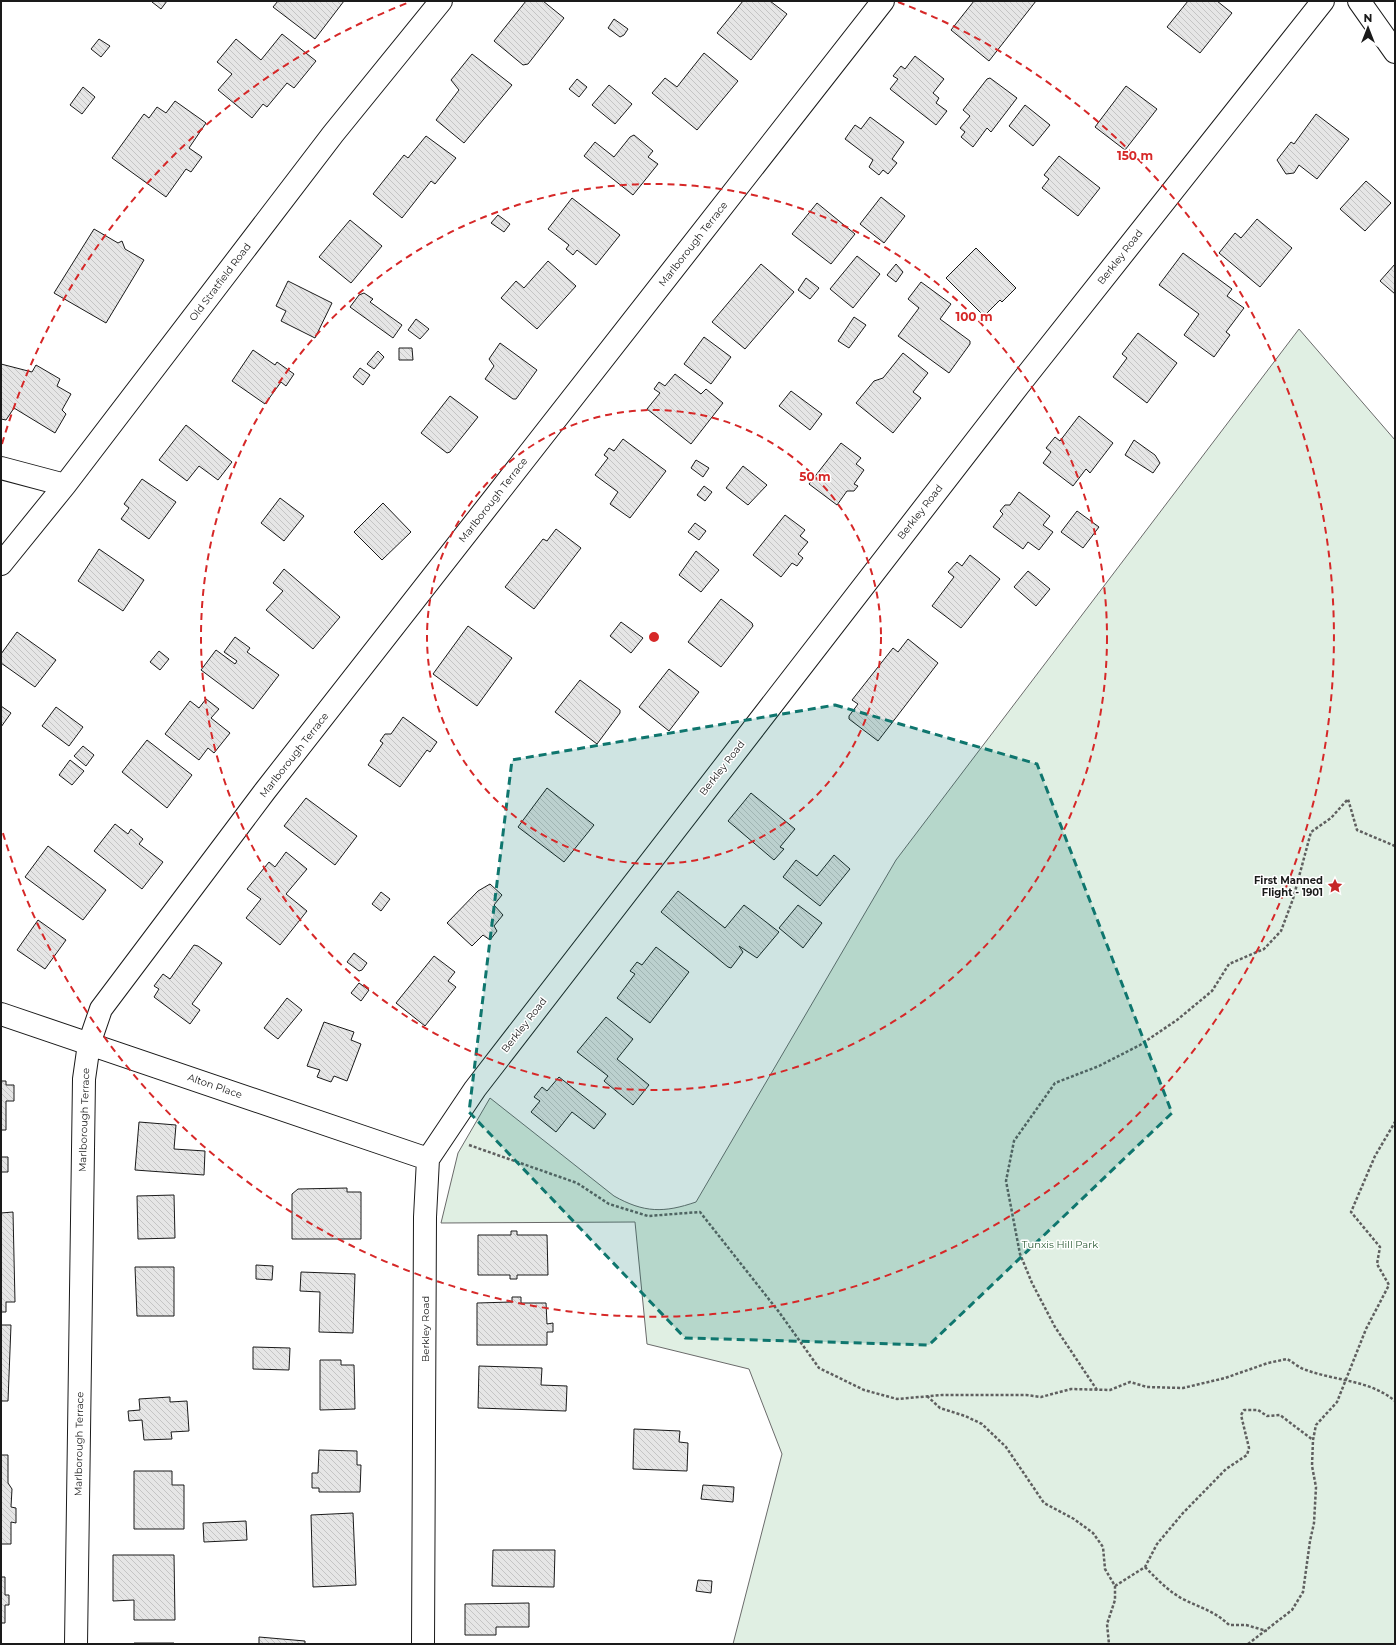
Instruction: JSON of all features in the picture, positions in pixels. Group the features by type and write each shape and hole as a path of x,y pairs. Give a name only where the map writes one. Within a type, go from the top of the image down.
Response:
{"street":[{"name":"Old Stratfield Road","path":"1,564 65,485 333,134 441,1"},
{"name":"Marlborough Terrace","path":"76,1644 84,1079 89,1044 101,1010 266,792 883,1"},
{"name":"Berkley Road","path":"423,1644 425,1217 428,1160 480,1083 1014,391 1323,1"},
{"path":"1359,1 1395,52"},
{"path":"1,468 65,485"},
{"name":"Alton Place","path":"1,1014 428,1160"}],"path":[{"path":"1096,1390 1055,1327 1032,1283 1020,1254 1006,1181 1014,1141 1055,1084 1099,1066 1140,1045 1177,1020 1212,991 1229,964 1264,949 1281,931 1293,899 1311,832 1331,818 1348,799 1357,830 1395,846"},
{"path":"1248,1644 1267,1631 1292,1610 1303,1592 1310,1541 1314,1524 1316,1487 1312,1466 1313,1440 1316,1425 1336,1402 1366,1329 1389,1285 1377,1264 1380,1247 1351,1212 1375,1156 1395,1122"},
{"path":"444,1137 577,1183 609,1204 648,1216 700,1212 779,1312 819,1368 864,1390 897,1399 926,1396 1026,1395 1041,1397 1071,1388 1110,1390 1130,1382 1147,1386 1183,1388 1225,1378 1268,1363 1288,1359 1305,1370 1346,1379 1386,1394 1395,1401"},
{"path":"926,1396 940,1408 965,1416 982,1424 1006,1447 1044,1503 1074,1519 1093,1532 1103,1547 1105,1569 1115,1586 1115,1600 1107,1624 1109,1644"},
{"path":"1115,1586 1145,1567 1157,1544 1183,1513 1226,1469 1247,1456 1249,1448 1241,1415 1244,1410 1258,1410 1267,1416 1280,1415 1313,1440"},
{"path":"1145,1567 1162,1584 1180,1598 1206,1609 1222,1618 1229,1625 1246,1625 1267,1631"}],"highlighted area":[{"path":"835,705 1037,764 1172,1113 929,1345 685,1338 469,1112 512,760"}],"green space":[{"name":"Tunxis Hill Park","path":"1299,329 1395,440 1395,1644 733,1644 782,1454 749,1369 647,1344 635,1222 441,1223 458,1153 490,1098 614,1196 625,1202 654,1210 685,1206 696,1202 896,860"}],"building":[{"path":"167,1 161,9 152,2"},
{"path":"278,1 344,1 315,39 273,7"},
{"path":"526,1 543,1 564,18 528,64 523,65 494,41"},
{"path":"743,1 770,1 787,14 751,60 717,33"},
{"path":"974,1 1036,1 989,61 951,30"},
{"path":"1188,1 1217,1 1232,13 1200,53 1167,27"},
{"path":"614,19 628,29 624,35 620,37 608,28"},
{"path":"282,34 316,61 294,88 287,83 267,107 263,104 252,118 218,90 232,74 217,62 236,39 261,60"},
{"path":"99,39 110,46 101,57 91,49"},
{"path":"704,53 738,81 697,130 652,93 665,78 677,87"},
{"path":"472,54 512,85 464,143 436,120 459,90 451,80"},
{"path":"915,56 944,79 933,93 939,98 936,103 947,111 936,125 890,89 898,79 893,76 901,66 905,69"},
{"path":"990,78 1017,98 991,132 987,128 973,147 961,137 965,132 960,128 970,116 963,110 987,79"},
{"path":"577,79 587,87 579,97 569,89"},
{"path":"609,85 632,104 615,124 592,105"},
{"path":"1126,86 1157,109 1125,150 1095,127"},
{"path":"83,87 95,97 82,114 70,105"},
{"path":"175,101 206,123 189,148 202,157 191,172 186,169 166,197 112,158 144,114 149,118 157,107 166,113"},
{"path":"1025,105 1050,125 1033,146 1009,126"},
{"path":"1316,114 1349,139 1317,179 1299,165 1294,173 1286,174 1277,160 1291,142 1294,144"},
{"path":"870,117 904,142 892,159 897,163 888,174 883,170 879,175 869,167 873,160 845,139 855,125 861,129"},
{"path":"634,135 653,151 648,157 658,164 633,195 584,156 595,142 614,157 630,137"},
{"path":"426,136 456,158 435,184 431,181 402,218 373,194 404,155 408,158"},
{"path":"1059,156 1100,188 1078,216 1042,188 1049,179 1044,175"},
{"path":"1366,181 1391,203 1365,231 1340,209"},
{"path":"881,197 905,216 884,243 860,224"},
{"path":"572,198 620,235 596,265 577,250 573,255 566,249 569,245 548,229"},
{"path":"817,203 855,234 831,264 792,234"},
{"path":"498,215 510,224 504,232 491,223"},
{"path":"1257,219 1292,248 1260,287 1219,253 1235,233 1241,238"},
{"path":"350,220 382,246 351,283 319,257"},
{"path":"94,229 118,243 122,241 125,249 144,260 106,323 54,293"},
{"path":"976,248 1016,288 1002,302 1000,300 984,316 946,278"},
{"path":"1183,253 1232,289 1227,296 1244,308 1226,332 1230,335 1214,357 1184,335 1199,314 1159,285"},
{"path":"857,256 880,274 853,308 830,289"},
{"path":"548,261 576,286 537,329 501,298 516,281 524,288"},
{"path":"761,264 794,292 745,349 712,322"},
{"path":"896,264 903,272 896,282 887,275"},
{"path":"1395,264 1395,294 1380,281"},
{"path":"806,278 819,288 810,299 798,290"},
{"path":"288,281 332,303 315,338 281,321 286,311 276,306"},
{"path":"921,282 951,304 940,319 970,341 970,344 949,373 898,336 919,308 908,299"},
{"path":"364,293 373,299 370,302 402,325 393,338 350,307 359,295"},
{"path":"854,317 866,325 849,348 838,341"},
{"path":"416,319 429,329 420,339 408,330"},
{"path":"1138,333 1177,363 1147,403 1113,377 1127,358 1122,354"},
{"path":"704,337 731,357 711,384 684,364"},
{"path":"500,343 537,370 516,399 513,399 485,379 494,366 489,359"},
{"path":"399,348 412,348 413,360 399,360"},
{"path":"253,350 275,365 277,362 294,374 286,386 281,382 265,404 232,381"},
{"path":"378,351 384,357 374,369 367,364"},
{"path":"903,353 928,373 913,392 921,398 893,433 856,403 874,381 883,378"},
{"path":"1,364 32,372 36,365 60,379 57,386 71,394 62,410 66,414 55,433 14,408 6,420 1,419"},
{"path":"360,368 370,375 363,385 353,377"},
{"path":"675,374 701,394 706,389 723,403 691,444 647,409 660,393 654,389 659,382 665,386"},
{"path":"791,391 822,414 810,430 779,406"},
{"path":"450,396 478,417 450,452 447,453 421,433"},
{"path":"1079,416 1113,443 1090,473 1086,469 1073,486 1043,463 1051,452 1046,448 1055,437 1060,441"},
{"path":"186,425 232,462 218,480 199,466 187,481 159,460"},
{"path":"623,439 666,471 630,518 610,504 618,492 595,475 608,458 604,455 609,448 614,451"},
{"path":"1134,440 1155,455 1160,463 1153,473 1125,455"},
{"path":"841,443 861,458 856,464 864,470 854,484 858,486 854,491 847,491 837,505 809,484"},
{"path":"696,460 709,468 703,477 691,468"},
{"path":"743,466 767,485 748,505 726,488"},
{"path":"142,479 176,502 149,539 121,519 129,508 124,504"},
{"path":"704,486 712,492 705,501 697,495"},
{"path":"1019,492 1050,516 1043,525 1053,532 1039,550 1028,542 1023,549 993,527 1003,514 1000,511 1005,505 1010,505"},
{"path":"280,498 304,516 284,541 261,523"},
{"path":"383,503 411,532 382,560 354,532"},
{"path":"1077,511 1099,527 1083,548 1061,532"},
{"path":"785,515 805,530 800,536 808,542 798,554 803,558 797,566 792,563 781,577 753,555"},
{"path":"695,523 706,531 699,540 688,532"},
{"path":"556,529 581,548 534,609 505,587 543,539 547,541"},
{"path":"99,549 144,580 123,611 78,581"},
{"path":"696,551 719,570 701,592 679,575"},
{"path":"970,555 1000,579 961,628 932,606 954,577 948,572 957,562 962,566"},
{"path":"284,569 340,617 313,649 266,610 283,591 273,583"},
{"path":"1028,571 1050,589 1036,606 1014,587"},
{"path":"721,599 752,623 753,626 721,667 688,642"},
{"path":"621,622 643,638 631,653 610,636"},
{"path":"468,626 512,658 477,706 433,674"},
{"path":"17,632 56,660 35,687 1,663 1,654"},
{"path":"235,637 250,648 247,652 279,675 253,709 201,670 216,650 235,664 237,661 224,652"},
{"path":"908,639 938,663 878,741 849,719 849,716 858,704 852,700 893,648 898,652"},
{"path":"159,651 169,659 160,670 150,662"},
{"path":"669,669 699,692 669,731 639,707"},
{"path":"580,680 620,710 620,713 597,744 555,712"},
{"path":"206,699 219,709 211,718 230,733 214,753 208,748 199,760 165,734 190,701 199,708"},
{"path":"1,706 11,713 1,727"},
{"path":"56,707 83,727 69,746 42,726"},
{"path":"403,717 437,742 430,752 427,750 400,787 368,765 383,743 380,741 385,734 391,734"},
{"path":"147,740 192,775 167,808 122,772"},
{"path":"83,746 94,755 86,766 74,756"},
{"path":"70,760 84,771 72,785 59,775"},
{"path":"547,788 594,825 564,862 518,827"},
{"path":"751,793 795,829 780,847 784,849 774,860 728,821"},
{"path":"306,798 357,836 335,865 284,826"},
{"path":"115,824 128,834 131,829 143,839 139,844 163,862 142,889 94,851"},
{"path":"48,846 106,890 83,920 25,877"},
{"path":"286,852 307,869 286,894 307,911 280,945 246,918 261,899 247,889 269,862 275,867"},
{"path":"834,855 850,869 820,906 783,877 796,860 817,876"},
{"path":"490,884 502,895 494,905 503,915 494,926 497,931 490,940 483,935 472,946 447,923 478,891"},
{"path":"678,891 725,928 744,905 779,932 757,958 739,946 743,952 731,968 728,967 661,912"},
{"path":"381,892 390,899 381,911 372,904"},
{"path":"798,905 822,923 803,948 779,928"},
{"path":"38,920 66,940 45,969 17,950"},
{"path":"194,945 198,946 222,963 192,1004 200,1010 190,1024 154,997 159,989 154,986 163,974 170,979"},
{"path":"656,947 689,972 650,1023 617,998 635,974 630,971 637,962 642,965"},
{"path":"354,953 367,963 362,970 359,971 347,962"},
{"path":"434,956 455,972 448,981 456,987 425,1026 396,1003"},
{"path":"359,983 369,990 361,1001 351,993"},
{"path":"287,998 302,1010 278,1039 264,1028"},
{"path":"606,1017 633,1039 617,1059 649,1085 633,1105 604,1081 608,1076 577,1052"},
{"path":"324,1022 354,1032 351,1040 361,1044 347,1081 334,1076 331,1082 317,1077 320,1070 307,1066"},
{"path":"559,1077 606,1114 594,1129 572,1112 556,1132 531,1112 540,1101 534,1097 542,1087 547,1091"},
{"path":"1,1081 6,1081 6,1085 14,1085 14,1101 6,1101 6,1130 1,1130"},
{"path":"139,1122 176,1125 174,1149 205,1151 204,1175 135,1170"},
{"path":"1,1157 8,1157 8,1172 1,1172"},
{"path":"347,1188 347,1192 361,1192 361,1239 292,1239 292,1194 298,1189"},
{"path":"174,1195 175,1238 138,1239 137,1196"},
{"path":"13,1212 15,1302 6,1302 6,1312 1,1312 1,1213"},
{"path":"511,1231 517,1231 517,1235 547,1235 548,1275 517,1275 517,1279 510,1279 510,1275 478,1275 478,1235 511,1235"},
{"path":"256,1265 273,1266 272,1280 256,1279"},
{"path":"135,1267 174,1267 174,1316 137,1316"},
{"path":"301,1272 355,1274 353,1333 319,1332 320,1292 300,1291"},
{"path":"512,1297 521,1297 521,1303 546,1303 547,1324 553,1323 553,1332 547,1332 547,1345 477,1345 477,1303 512,1302"},
{"path":"1,1325 11,1325 8,1401 1,1401"},
{"path":"253,1347 290,1348 289,1370 253,1369"},
{"path":"320,1360 341,1360 341,1365 354,1365 355,1409 320,1410"},
{"path":"479,1366 542,1368 541,1385 567,1386 566,1411 478,1408"},
{"path":"170,1397 170,1402 187,1401 189,1431 171,1432 172,1439 144,1440 142,1420 129,1421 128,1411 140,1410 139,1399"},
{"path":"634,1429 680,1431 679,1442 688,1443 687,1471 633,1469"},
{"path":"319,1450 357,1451 357,1465 361,1465 360,1492 319,1492 319,1488 312,1488 312,1473 318,1473"},
{"path":"1,1455 8,1455 8,1483 12,1489 11,1507 16,1508 16,1523 11,1522 11,1544 1,1544"},
{"path":"134,1471 172,1471 172,1485 184,1485 184,1529 134,1529"},
{"path":"703,1485 734,1487 733,1502 701,1499"},
{"path":"353,1513 356,1585 313,1587 311,1515"},
{"path":"246,1521 247,1540 204,1542 203,1523"},
{"path":"493,1550 555,1550 554,1587 492,1586"},
{"path":"113,1555 174,1555 175,1620 134,1620 134,1600 113,1601"},
{"path":"1,1577 5,1577 5,1595 9,1595 9,1605 5,1605 5,1623 1,1623"},
{"path":"698,1580 712,1581 711,1593 696,1591"},
{"path":"529,1603 529,1627 496,1627 496,1635 465,1635 465,1604"},
{"path":"259,1637 305,1641 305,1644 259,1644"},
{"path":"174,1643 174,1644 134,1644"}],"place":[{"name":"First Manned Flight - 1901","path":"1335,886"}]}
